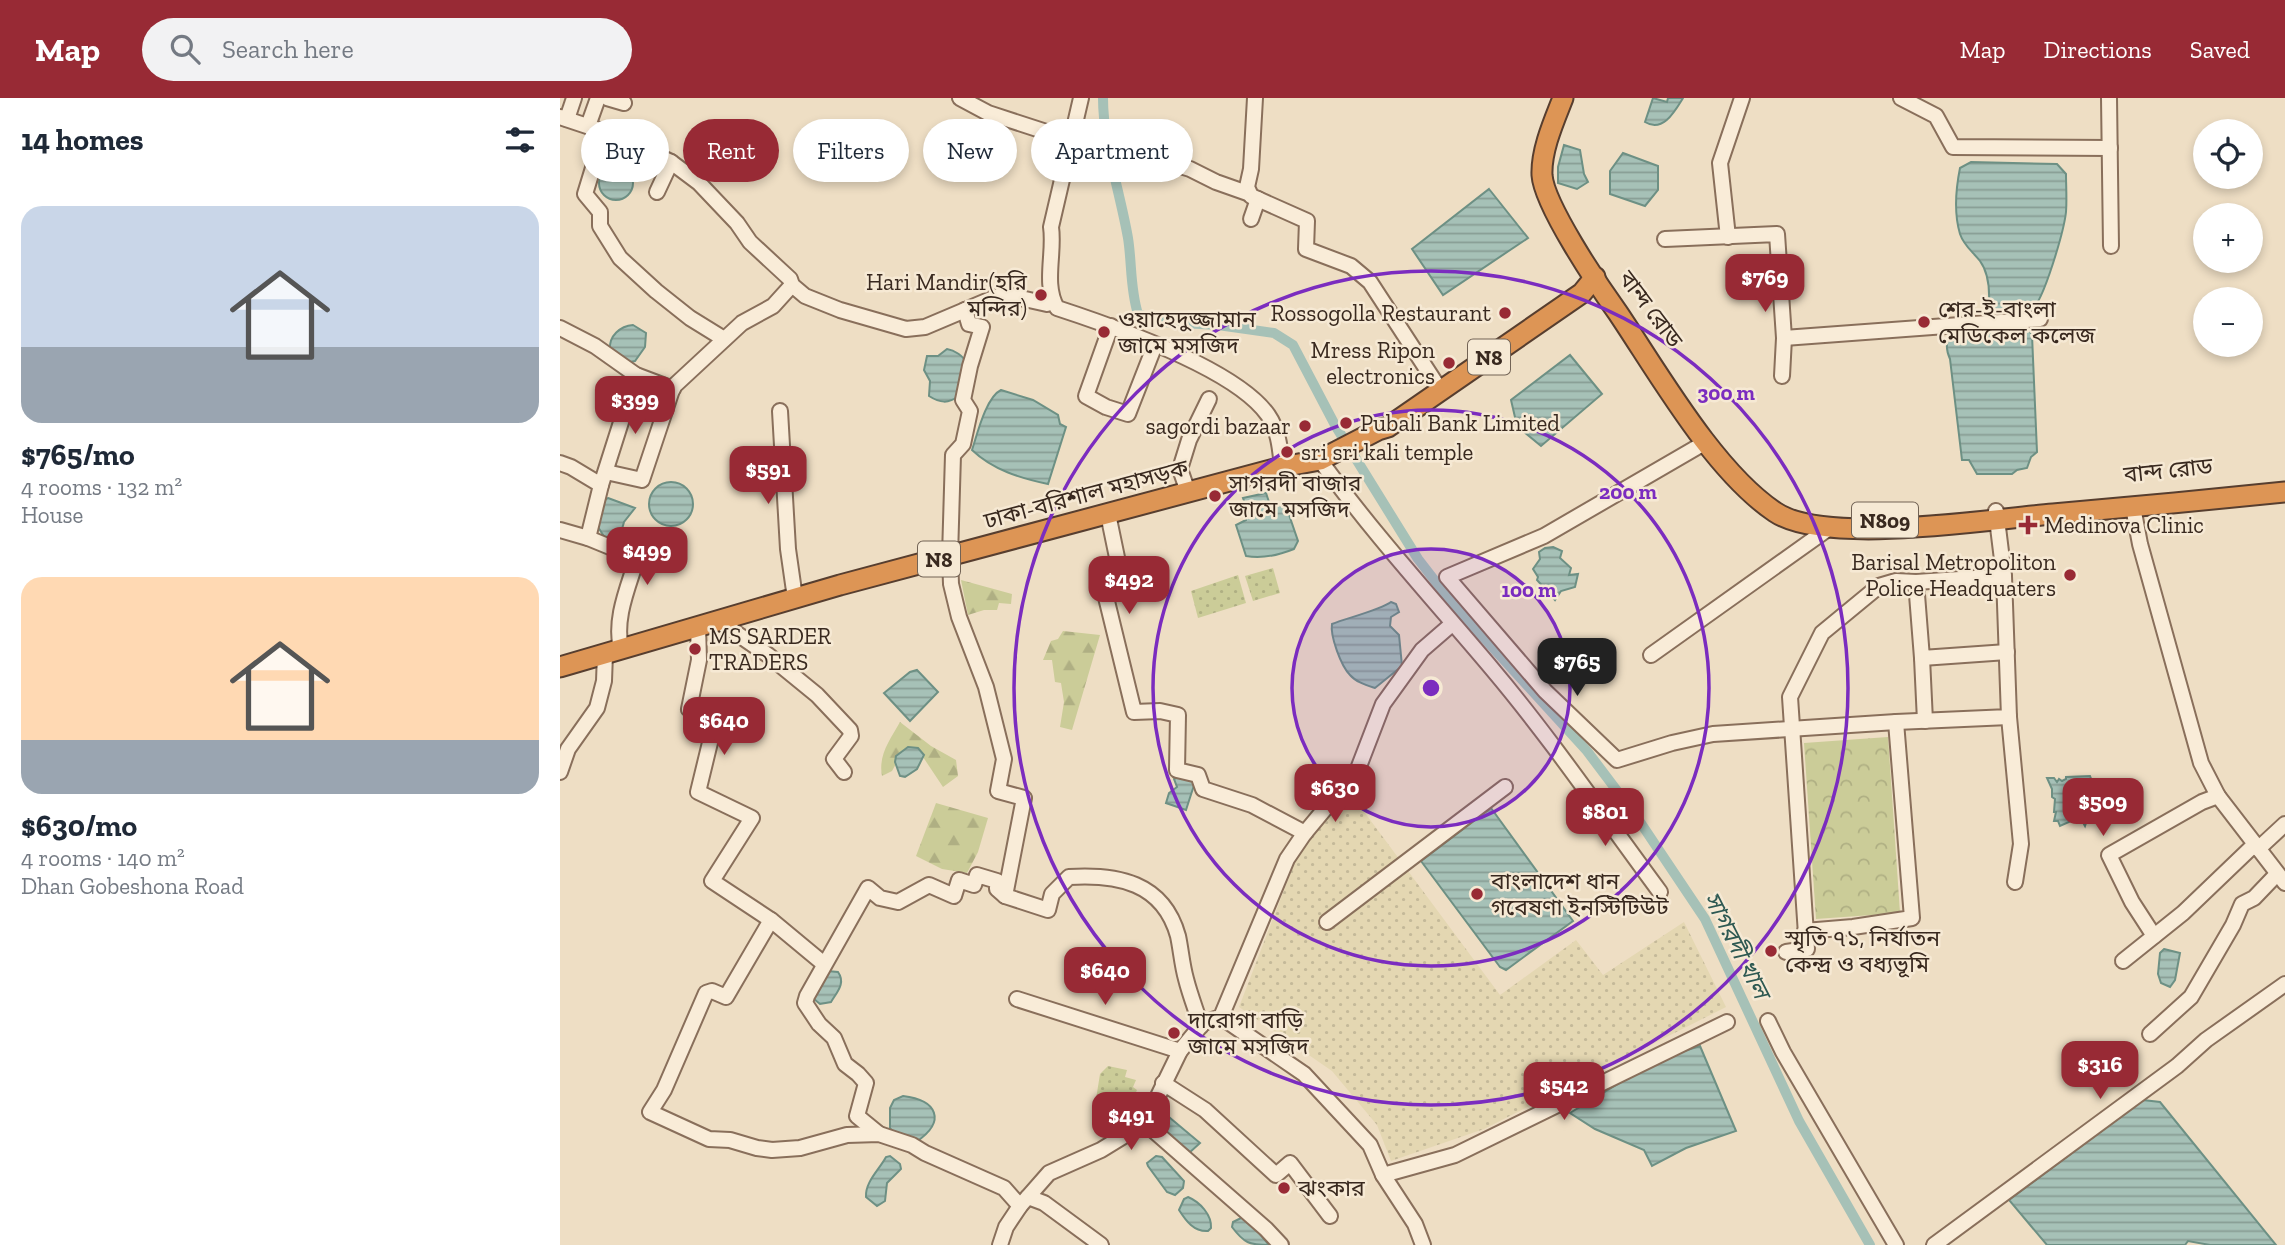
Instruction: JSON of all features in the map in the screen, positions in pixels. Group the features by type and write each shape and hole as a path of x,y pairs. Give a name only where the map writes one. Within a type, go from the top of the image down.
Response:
{"highway":[{"path":"1563,98 1546,153 1542,173 1544,189 1562,225 1595,277"},
{"name":"N8","path":"1344,449 1370,442 1384,421 1595,277"},
{"name":"N8","path":"1378,430 1388,427 1582,293 1595,277"},
{"name":"বান্দ রোড","path":"1595,277 1706,442 1758,499 1777,514 1793,521 1887,529 2285,483"},
{"name":"বান্দ রোড","path":"1595,277 1676,383 1713,438 1765,495 1778,505 1805,514 1852,520 1997,516 2133,507 2285,492"},
{"name":"ঢাকা-বরিশাল মহাসড়ক","path":"560,667 795,598 1344,449"}],"street":[{"path":"574,98 564,118 581,124"},
{"path":"590,119 598,98"},
{"path":"607,98 624,103"},
{"path":"960,98 988,113 1031,127"},
{"path":"1076,119 1082,98"},
{"path":"1251,219 1254,196 1247,187 1251,169 1255,98"},
{"path":"1728,237 1720,163 1742,98"},
{"path":"1901,98 1936,116 1953,147 2110,148"},
{"path":"2109,98 2111,246"},
{"path":"657,191 671,162 699,183 737,223 750,242 805,296 906,329 925,327 1003,294 1047,304 1053,301"},
{"path":"1193,170 1307,221 1306,249 1351,266 1370,282 1437,385"},
{"path":"589,182 585,194 600,212 600,226 620,258 690,318 724,339"},
{"path":"1061,182 1051,227 1053,240 1050,292 1057,308 1111,326 1155,345 1213,372 1244,391 1267,413 1276,428 1282,467"},
{"path":"1665,239 1777,234 1784,338 1783,376"},
{"path":"560,463 603,479 642,480 673,389 687,372 742,323 773,306 792,285"},
{"path":"965,310 969,324 982,327 963,400 970,411 963,444 953,455 951,584 959,617 986,687 1004,759 998,791 1024,798 1005,896"},
{"path":"1784,338 2040,319"},
{"path":"1111,326 1086,396 1106,407 1128,414 1155,345"},
{"path":"560,328 595,346 636,376 673,389"},
{"path":"588,538 603,479 636,376"},
{"path":"1188,492 1180,469 1189,440 1209,399"},
{"path":"780,411 788,550 795,598"},
{"path":"1706,442 1544,536 1447,577 1545,691 1617,760 1713,734 2009,717"},
{"path":"1344,449 1452,624 1494,671 1545,736 1660,892"},
{"path":"2133,507 2140,544 2201,763 2218,796 2281,878 2242,904 2233,925 2191,997 2150,1034"},
{"path":"1108,513 1120,572 1111,576 1103,585 1134,712 1160,711 1178,715 1177,769 1198,775 1203,789 1252,805 1305,833"},
{"path":"1997,516 2004,576 2009,717 2021,844 2015,882"},
{"path":"1651,655 1832,526"},
{"path":"560,530 637,558 597,708 572,741 560,772"},
{"path":"1786,952 1807,949 1790,697 1822,633 1878,586 1896,581 2004,576"},
{"path":"1916,582 1925,721"},
{"path":"717,620 768,655 817,695 850,730 851,736 834,759 844,772"},
{"path":"1000,1245 1006,1227 1049,1172 1101,1150 1145,1123 1180,1051 1201,1026 1221,1017 1287,859 1358,769 1383,704 1422,650 1452,624"},
{"path":"698,626 699,660 689,709 715,722 698,792 752,817 712,881 771,920 824,964"},
{"path":"1922,658 2007,652"},
{"path":"1805,931 1912,918 1896,722"},
{"path":"1327,922 1505,788"},
{"path":"2154,936 2132,902 2109,855 2202,802 2218,796"},
{"path":"2123,961 2285,824"},
{"path":"879,1134 857,1116 866,1083 845,1064 834,1038 819,1024 805,1003 868,888 880,898 898,902 929,885 954,895 958,880 974,885 977,875 997,881 997,889 1005,896 1048,909 1052,894 1069,877 1095,875 1143,887 1156,895 1177,934 1186,979 1201,1026"},
{"path":"771,920 726,997 712,990 706,993 664,1090 650,1112 709,1139 730,1140 772,1150 800,1148 847,1135 879,1134 912,1145 1004,1188 1024,1201 1044,1203 1101,1245"},
{"path":"1934,1245 2177,1066 2206,1040 2285,984"},
{"path":"1017,999 1180,1051"},
{"path":"1221,1017 1304,1074 1370,1145 1383,1175 1415,1224 1423,1245"},
{"path":"1768,1021 1783,1052 1896,1245"},
{"path":"1383,1175 1455,1155 1727,1022"},
{"path":"1163,1083 1205,1110 1276,1175 1290,1163 1330,1216"},
{"path":"1145,1123 1281,1245"}],"shaded area":[{"path":"1653,98 1667,102 1668,98 1683,98 1668,119 1663,123 1651,125 1645,122"},
{"path":"1564,145 1580,150 1588,182 1577,189 1558,183 1558,167"},
{"path":"1623,153 1658,166 1658,190 1645,206 1610,194 1610,171"},
{"path":"1971,162 2057,164 2066,174 2066,212 2053,264 2036,305 2022,315 1988,315 1988,280 1984,267 1960,234 1956,210 1960,168"},
{"path":"599,182 633,182 628,195 616,200 604,195 599,183"},
{"path":"1489,189 1528,238 1443,295 1412,249"},
{"path":"633,325 646,333 645,347 635,361 625,363 610,349 610,344 616,332"},
{"path":"2018,325 2027,328 2032,335 2037,452 2031,457 2027,468 2012,474 1977,474 1969,460 1962,460 1948,341 1953,330"},
{"path":"947,349 958,354 966,363 959,396 944,402 929,396 930,381 924,370 927,356 938,356"},
{"path":"1570,355 1602,394 1541,446 1517,426 1511,400"},
{"path":"1001,390 1033,400 1058,415 1060,424 1066,427 1048,484 1007,472 972,450 987,408"},
{"path":"671,482 680,483 687,488 692,495 692,513 687,520 680,525 671,526 662,525 655,520 650,513 649,504 650,495 655,488 662,483"},
{"path":"1266,493 1270,505 1285,503 1298,541 1294,549 1282,553 1264,557 1246,556 1236,525 1246,520 1247,509 1243,498"},
{"path":"608,498 635,508 624,522 620,536 605,538 598,527 602,502"},
{"path":"1553,547 1562,551 1560,558 1571,568 1569,575 1578,574 1575,587 1561,591 1555,600 1537,580 1533,569 1540,559 1539,552"},
{"path":"1391,602 1396,604 1399,612 1391,617 1390,626 1399,635 1402,666 1375,688 1358,681 1347,671 1334,643 1332,624"},
{"path":"917,670 938,692 910,721 884,693 910,672"},
{"path":"908,747 918,748 924,755 917,769 905,777 900,776 895,762 896,756"},
{"path":"1180,776 1196,779 1186,810 1166,803 1169,793 1177,787 1174,779"},
{"path":"2090,776 2092,781 2089,787 2092,794 2088,806 2093,810 2090,815 2092,819 2087,820 2085,826 2080,817 2060,826 2058,821 2054,821 2055,799 2047,778 2054,778 2057,782 2066,777"},
{"path":"1348,790 1500,995 1576,940 1603,975 1684,922 1726,1007 1484,1129 1391,1161 1377,1125 1332,1071 1239,1007 1296,859"},
{"path":"1491,808 1573,921 1506,970 1500,967 1421,861"},
{"path":"2164,949 2180,953 2175,980 2170,987 2161,983 2158,974 2160,953"},
{"path":"827,971 838,972 841,984 831,1002 820,1004 814,999 814,995"},
{"path":"1700,1046 1736,1131 1686,1148 1652,1166 1644,1150 1595,1129 1570,1113 1659,1059"},
{"path":"903,1096 924,1102 934,1113 932,1127 916,1142 894,1133 890,1128 890,1108 894,1100"},
{"path":"2143,1100 2160,1102 2276,1245 2210,1245 2188,1241 2185,1245 2047,1245 2009,1200"},
{"path":"1157,1107 1200,1143 1188,1154 1151,1120"},
{"path":"890,1156 900,1164 901,1169 887,1183 885,1201 877,1206 866,1197 866,1192 873,1176 886,1157"},
{"path":"1156,1156 1162,1157 1184,1181 1183,1188 1175,1195 1167,1192 1148,1166 1147,1163"},
{"path":"1188,1197 1197,1202 1207,1214 1211,1223 1208,1231 1195,1228 1179,1210 1184,1199"},
{"path":"1245,1216 1269,1245 1248,1242 1236,1232 1232,1227 1233,1222"}],"green space":[{"path":"1273,568 1280,593 1253,601 1245,576"},
{"path":"1238,575 1246,603 1198,618 1191,591"},
{"path":"961,580 1012,594 1011,604 999,603 997,610 984,610 968,615"},
{"path":"1063,631 1100,635 1072,730 1060,727 1064,702 1061,683 1055,682 1052,660 1043,660 1051,641 1058,639"},
{"path":"900,722 931,746 956,760 958,776 943,787 919,751 902,753 892,771 882,776 883,754"},
{"path":"1888,737 1900,913 1816,919 1804,743"},
{"path":"936,803 988,818 978,852 967,873 942,869 916,856"},
{"path":"1108,1066 1127,1070 1125,1077 1136,1080 1133,1087 1137,1090 1132,1101 1136,1103 1134,1107 1129,1104 1099,1102 1096,1099 1100,1074"}],"waterway":[{"name":"সাগরদী খাল","path":"1103,98 1106,132 1128,238 1138,314 1163,322 1218,325 1274,333 1293,345 1335,425 1418,559 1453,604 1587,751 1636,816 1705,919 1799,1121 1870,1245"}],"place":[{"name":"Hari Mandir(হরি মন্দির)","path":"1041,295"},
{"name":"Rossogolla Restaurant","path":"1505,313"},
{"name":"শের-ই-বাংলা মেডিকেল কলেজ","path":"1924,322"},
{"name":"ওয়াহেদুজ্জামান জামে মসজিদ","path":"1104,332"},
{"name":"Mress Ripon electronics","path":"1449,363"},
{"name":"Pubali Bank Limited","path":"1346,423"},
{"name":"sagordi bazaar","path":"1305,426"},
{"name":"sri sri kali temple","path":"1287,452"},
{"name":"সাগরদী বাজার জামে মসজিদ","path":"1215,496"},
{"name":"Medinova Clinic","path":"2028,525"},
{"name":"Barisal Metropoliton Police Headquaters","path":"2070,575"},
{"name":"MS SARDER TRADERS","path":"695,649"},
{"name":"বাংলাদেশ ধান গবেষণা ইনস্টিটিউট","path":"1477,894"},
{"name":"স্মৃতি ৭১, নির্যাতন কেন্দ্র ও বধ্যভূমি","path":"1771,951"},
{"name":"দারোগা বাড়ি জামে মসজিদ","path":"1174,1033"},
{"name":"ঝংকার","path":"1284,1188"}]}
